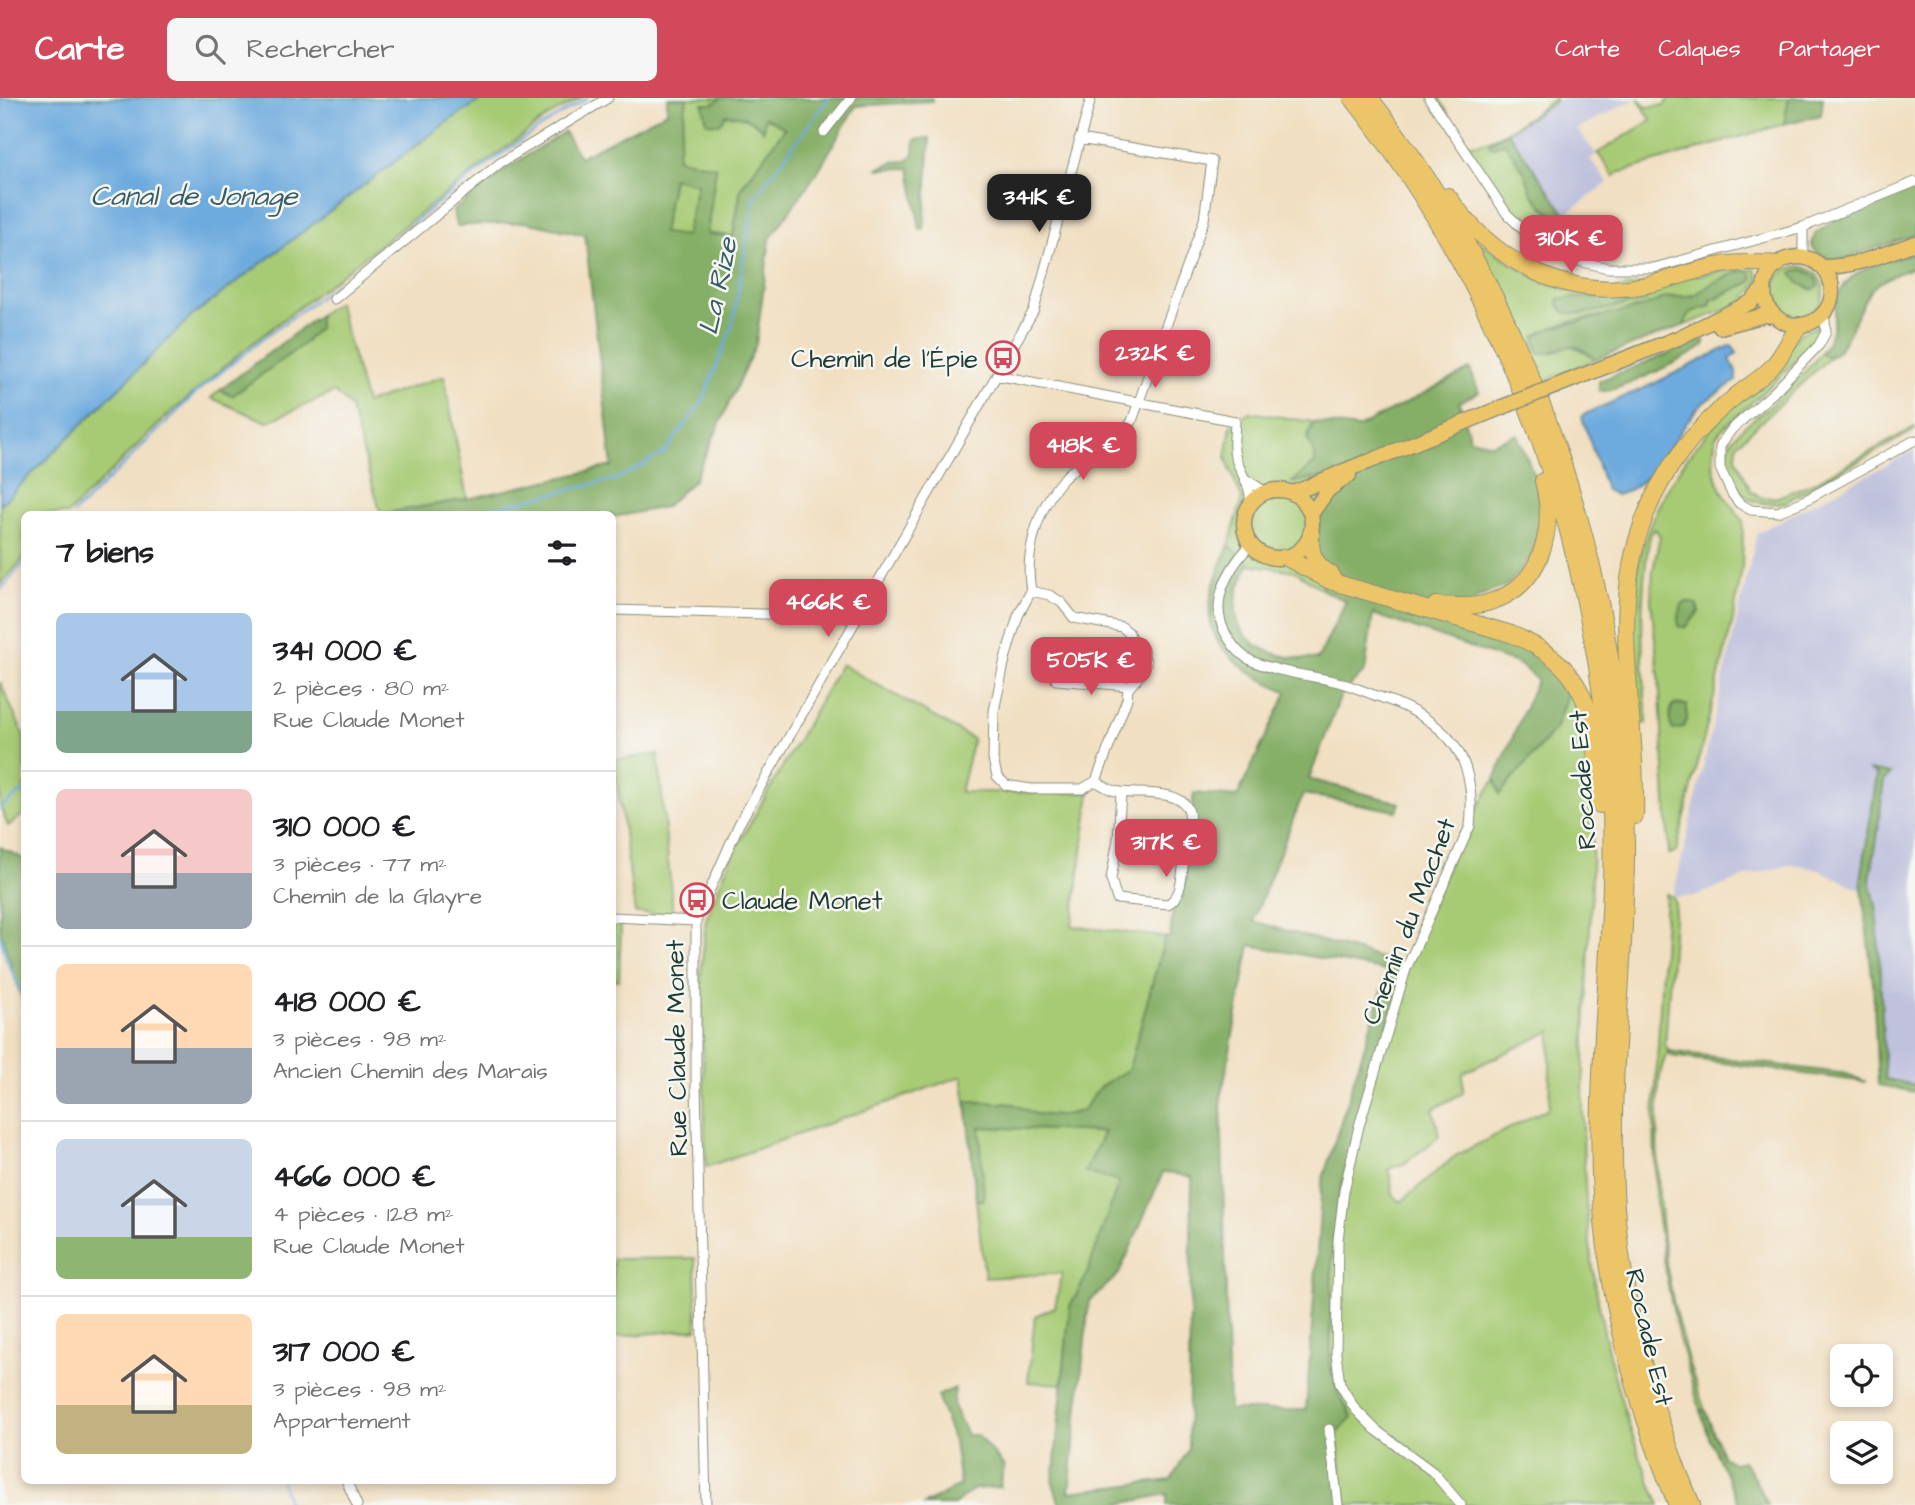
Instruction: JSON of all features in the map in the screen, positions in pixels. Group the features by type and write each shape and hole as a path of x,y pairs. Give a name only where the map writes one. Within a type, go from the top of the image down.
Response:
{"highway":[{"name":"Rocade Est","path":"1352,98 1408,177 1464,270 1500,342 1539,439 1566,521 1592,638 1608,758 1618,875 1615,1174 1618,1230 1626,1293 1645,1373 1667,1442 1692,1505"},
{"name":"Rocade Est","path":"1370,98 1409,152 1449,216 1498,305 1544,411 1576,509 1598,595 1617,708 1625,813 1600,1110 1604,1232 1611,1284 1631,1376 1653,1446 1677,1505"},
{"path":"1409,152 1427,165 1456,207 1487,241 1519,265 1550,279 1585,287 1626,288 1732,263 1778,264"},
{"path":"1285,558 1300,563 1330,581 1511,634 1534,643 1565,667 1583,695 1589,715 1604,855 1618,875 1633,862 1635,801 1625,611 1628,578 1641,528 1663,479 1692,437 1722,408 1771,368 1800,325"},
{"path":"1311,533 1310,547 1318,565 1337,577 1435,605 1472,606 1501,598 1526,580 1537,565 1544,548 1548,507 1535,452 1539,439"}],"main road":[{"path":"1775,316 1765,298 1764,288 1766,279 1778,264 1794,257 1822,267 1841,267 1915,243"},
{"path":"1678,338 1765,315 1775,316 1791,324 1800,325 1814,321 1821,316 1846,275 1864,261"},
{"path":"1822,267 1828,275 1832,294"},
{"path":"1292,492 1307,488 1346,468 1368,462 1678,338 1751,302 1764,288"},
{"path":"1311,514 1328,490 1368,462"},
{"path":"1284,490 1292,492 1307,505 1311,514 1311,533 1301,549 1285,558 1266,556 1251,544 1244,524 1250,504 1266,492 1284,490"}],"street":[{"path":"334,299 500,163 608,98"},
{"path":"824,132 851,98"},
{"name":"Rue Claude Monet","path":"706,1505 697,1106 696,921 739,824 1034,310 1091,98"},
{"path":"1429,98 1514,223 1544,246 1581,263 1620,270 1654,268 1802,227 1915,182"},
{"path":"1031,590 1061,602 1074,618 1122,627 1143,650 1146,664 1130,686 1096,781 1082,789 1031,789 1006,785 997,776 993,759 994,711 1004,659 1014,626 1031,590 1027,572 1037,524 1062,480 1081,464 1115,443 1132,421 1140,402 1204,220 1212,161 1079,139"},
{"path":"1802,227 1803,258"},
{"path":"1821,316 1825,321 1826,332 1819,345 1774,392 1732,429 1720,447 1720,468 1732,494 1739,503 1751,510 1778,512 1804,501 1915,440"},
{"path":"996,375 1236,421 1234,451 1240,470 1247,480 1250,504"},
{"path":"1247,480 1266,492"},
{"name":"Chemin du Machet","path":"1251,544 1228,574 1219,596 1224,633 1233,646 1249,660 1284,672 1338,682 1399,703 1429,719 1448,734 1463,757 1471,785 1470,826 1406,969 1359,1126 1344,1191 1338,1240 1336,1354 1340,1384 1355,1409 1376,1430 1433,1472 1461,1505"},
{"path":"616,610 839,616 855,620"},
{"path":"1056,680 1130,686"},
{"path":"1096,781 1121,793 1141,792 1169,796 1182,801 1188,810 1189,824 1179,894 1168,904 1117,900 1111,879 1121,793"},
{"path":"616,917 696,921"},
{"path":"1329,1429 1338,1505"},
{"path":"348,1484 357,1505"}],"shaded area":[{"path":"1563,98 1637,98 1577,129 1596,154 1590,159 1608,183 1565,215 1508,132"},
{"path":"1915,450 1915,1085 1877,1078 1873,984 1863,891 1822,871 1789,865 1747,876 1696,896 1673,897 1757,533"}],"green space":[{"path":"484,98 581,98 549,116 488,161 244,350 165,418 71,511 21,511 21,561 0,585 0,505 192,316 447,122"},
{"path":"667,98 687,98 677,158 716,167 707,234 733,236 741,188 785,128 765,117 763,130 751,120 737,116 726,115 720,124 707,123 703,104 712,104 722,98 932,98 932,101 856,106 818,171 770,239 756,344 694,480 665,507 616,516 616,511 398,511 467,499 612,466 585,235 525,222 456,226 453,211 501,172 564,132 580,157 667,112","holes":["673,178 697,184 686,236 663,233"]},
{"path":"687,98 722,98 712,104 726,115 746,118 763,130 764,116 786,128 741,187 733,236 707,234 716,167 677,159"},
{"path":"1433,98 1439,98 1463,138 1470,144 1480,143 1503,133 1555,98 1555,102 1489,143 1490,146 1504,141 1525,173 1532,194 1572,237 1554,248 1517,220 1497,196"},
{"path":"1638,98 1647,107 1664,105 1671,98 1789,98 1784,124 1618,173 1614,177 1598,153 1651,120"},
{"path":"1789,98 1823,98 1821,115 1784,124"},
{"path":"1508,132 1598,261 1554,248 1572,237 1532,194 1525,173 1504,142 1490,146 1489,142"},
{"path":"930,138 924,230 920,230 910,168 877,169 893,162 907,161 914,154 915,140"},
{"path":"673,177 697,184 686,236 662,233"},
{"path":"1915,187 1915,235 1837,261 1821,256 1813,248 1816,233 1831,223"},
{"path":"1480,242 1518,267 1556,287 1587,294 1721,271 1755,269 1759,278 1754,288 1738,303 1685,325 1687,316 1710,306 1711,300 1751,282 1750,272 1735,273 1692,295 1664,298 1644,307 1571,322 1545,331 1535,337 1538,348 1553,353 1566,347 1576,347 1596,359 1543,382 1524,337 1477,244","holes":["1571,297 1618,298 1645,301 1609,308"]},
{"path":"1915,252 1915,266 1876,285 1869,292 1840,349 1832,355 1824,356 1821,352 1830,337 1838,296 1845,285 1864,269"},
{"path":"1798,266 1818,276 1823,289 1821,303 1816,310 1799,317 1782,311 1774,295 1775,284 1780,276"},
{"path":"1802,270 1817,280 1818,287 1813,290 1799,283 1792,274"},
{"path":"1741,271 1750,272 1753,277 1751,282 1711,300 1710,306 1690,313 1685,325 1596,359 1582,349 1572,346 1538,353 1535,337 1548,329 1643,307 1664,298 1693,296 1713,283"},
{"path":"1640,293 1649,296 1638,303 1591,312 1564,312 1558,304 1558,299 1564,298 1622,298"},
{"path":"338,302 366,403 444,376 467,499 398,511 380,511 350,407 335,392 267,422 211,398 220,390 232,396 319,328 319,315"},
{"path":"319,315 319,328 301,346 232,396 220,390"},
{"path":"1816,327 1820,331 1819,337 1715,438 1713,465 1717,480 1743,521 1742,568 1733,619 1676,852 1669,854 1659,677 1651,600 1653,570 1660,536 1655,529 1650,535 1642,606 1647,723 1638,724 1632,616 1640,558 1652,519 1670,484 1692,452 1717,421 1802,332"},
{"path":"1703,340 1704,346 1668,366 1620,387 1599,391 1599,381"},
{"path":"1821,352 1830,357 1737,444 1736,458 1751,491 1762,498 1778,497 1815,482 1915,427 1915,430 1785,502 1771,504 1752,500 1736,488 1730,478 1726,460 1730,443 1737,433 1788,389"},
{"path":"1470,369 1479,392 1459,402 1470,439 1492,444 1517,434 1537,482 1543,527 1531,556 1509,584 1478,598 1447,622 1515,644 1531,652 1558,673 1569,688 1555,729 1500,794 1495,779 1537,680 1519,664 1373,614 1365,671 1341,695 1309,779 1400,803 1397,811 1303,794 1253,921 1405,965 1340,1190 1332,1257 1330,1365 1338,1393 1352,1417 1336,1433 1346,1505 1167,1505 1167,1494 1114,1505 1060,1505 1053,1483 1070,1306 1086,1277 1119,1182 1085,1172 1104,1132 980,1127 984,1200 976,1200 966,1101 1013,1104 1035,1114 1060,1116 1082,1111 1100,1087 1129,1069 1165,937 1170,937 1173,909 1182,899 1194,793 1237,797 1287,692 1248,671 1230,657 1219,642 1212,628 1210,613 1215,582 1229,545 1249,564 1236,599 1239,625 1246,636 1255,644 1279,655 1318,659 1346,601 1323,590 1316,551 1322,477 1291,483 1315,463 1315,455 1307,438 1314,422 1358,428","holes":["1250,945 1388,971 1322,1182 1306,1410 1229,1410 1221,1098","1163,1172 1192,1177 1188,1450 1171,1480 1069,1492 1089,1302 1119,1274"]},
{"path":"1249,412 1314,422 1307,438 1315,455 1315,463 1293,482 1322,477 1330,494 1316,551 1323,590 1295,571 1249,564 1229,545 1242,499 1226,459 1231,425"},
{"path":"1682,604 1697,604 1699,612 1686,627 1679,627"},
{"path":"841,664 973,739 960,792 1090,793 1072,926 1165,937 1129,1069 1100,1087 1082,1111 1060,1116 1035,1114 1013,1104 966,1101 962,1076 706,1167 701,975 706,919 731,857"},
{"path":"0,682 21,729 21,816 8,826 0,807"},
{"path":"1569,688 1584,741 1592,823 1583,1103 1586,1207 1599,1308 1610,1358 1623,1408 1660,1505 1346,1505 1336,1433 1352,1417 1338,1393 1330,1365 1332,1257 1340,1190 1405,965 1461,835 1495,779 1500,793 1555,729","holes":["1551,1031 1549,1108 1455,1156 1401,1202 1393,1195 1389,1169 1405,1163 1440,1136 1433,1109 1463,1093 1463,1073"]},
{"path":"1674,704 1687,705 1687,719 1683,728 1673,730 1670,717"},
{"path":"658,754 673,914 635,913 616,760"},
{"path":"1868,770 1891,774 1884,780 1870,879 1877,911 1885,1079 1915,1085 1915,1092 1878,1085 1873,984 1861,880 1877,775"},
{"path":"0,847 21,858 21,996 0,930"},
{"path":"1666,894 1673,897 1675,904 1665,1045 1669,1051 1662,1065 1659,1090 1659,1189 1666,1264 1673,1301 1692,1374 1705,1410 1700,1410 1679,1339 1668,1286 1656,1206 1654,1120"},
{"path":"616,922 621,923 619,980 616,980"},
{"path":"1668,1051 1847,1074 1866,1082 1671,1056"},
{"path":"979,1127 1104,1132 1119,1182 1086,1277 1070,1306 1062,1384 1028,1382 1035,1316 1055,1307 1062,1273 985,1278 976,1200 984,1199"},
{"path":"695,1258 697,1329 616,1337 616,1259"},
{"path":"955,1388 953,1406 967,1435 977,1435 1004,1466 1000,1487 974,1489 954,1505 923,1505 960,1485 954,1442 937,1396"},
{"path":"1700,1410 1705,1410 1723,1457 1732,1463 1743,1461 1768,1505 1740,1505 1710,1440"}],"water":[{"name":"Canal de Jonage","path":"0,98 484,98 447,122 192,316 0,505"},
{"path":"1732,345 1737,353 1730,359 1736,371 1736,381 1700,406 1664,457 1643,481 1616,495 1606,490 1583,415"}],"waterway":[{"path":"354,272 497,158 588,98"},
{"name":"La Rize","path":"481,511 619,478 664,453 702,402 732,327 754,198 829,98"},
{"path":"76,511 198,391 340,282"},
{"path":"0,591 21,566"},
{"name":"La Rize","path":"0,808 21,792"},
{"name":"La Rize","path":"0,936 6,959 21,991"},
{"name":"La Rize","path":"282,1484 289,1505"}],"place":[{"name":"Chemin de l'Épie","path":"1003,358"},
{"name":"Claude Monet","path":"697,900"}]}
